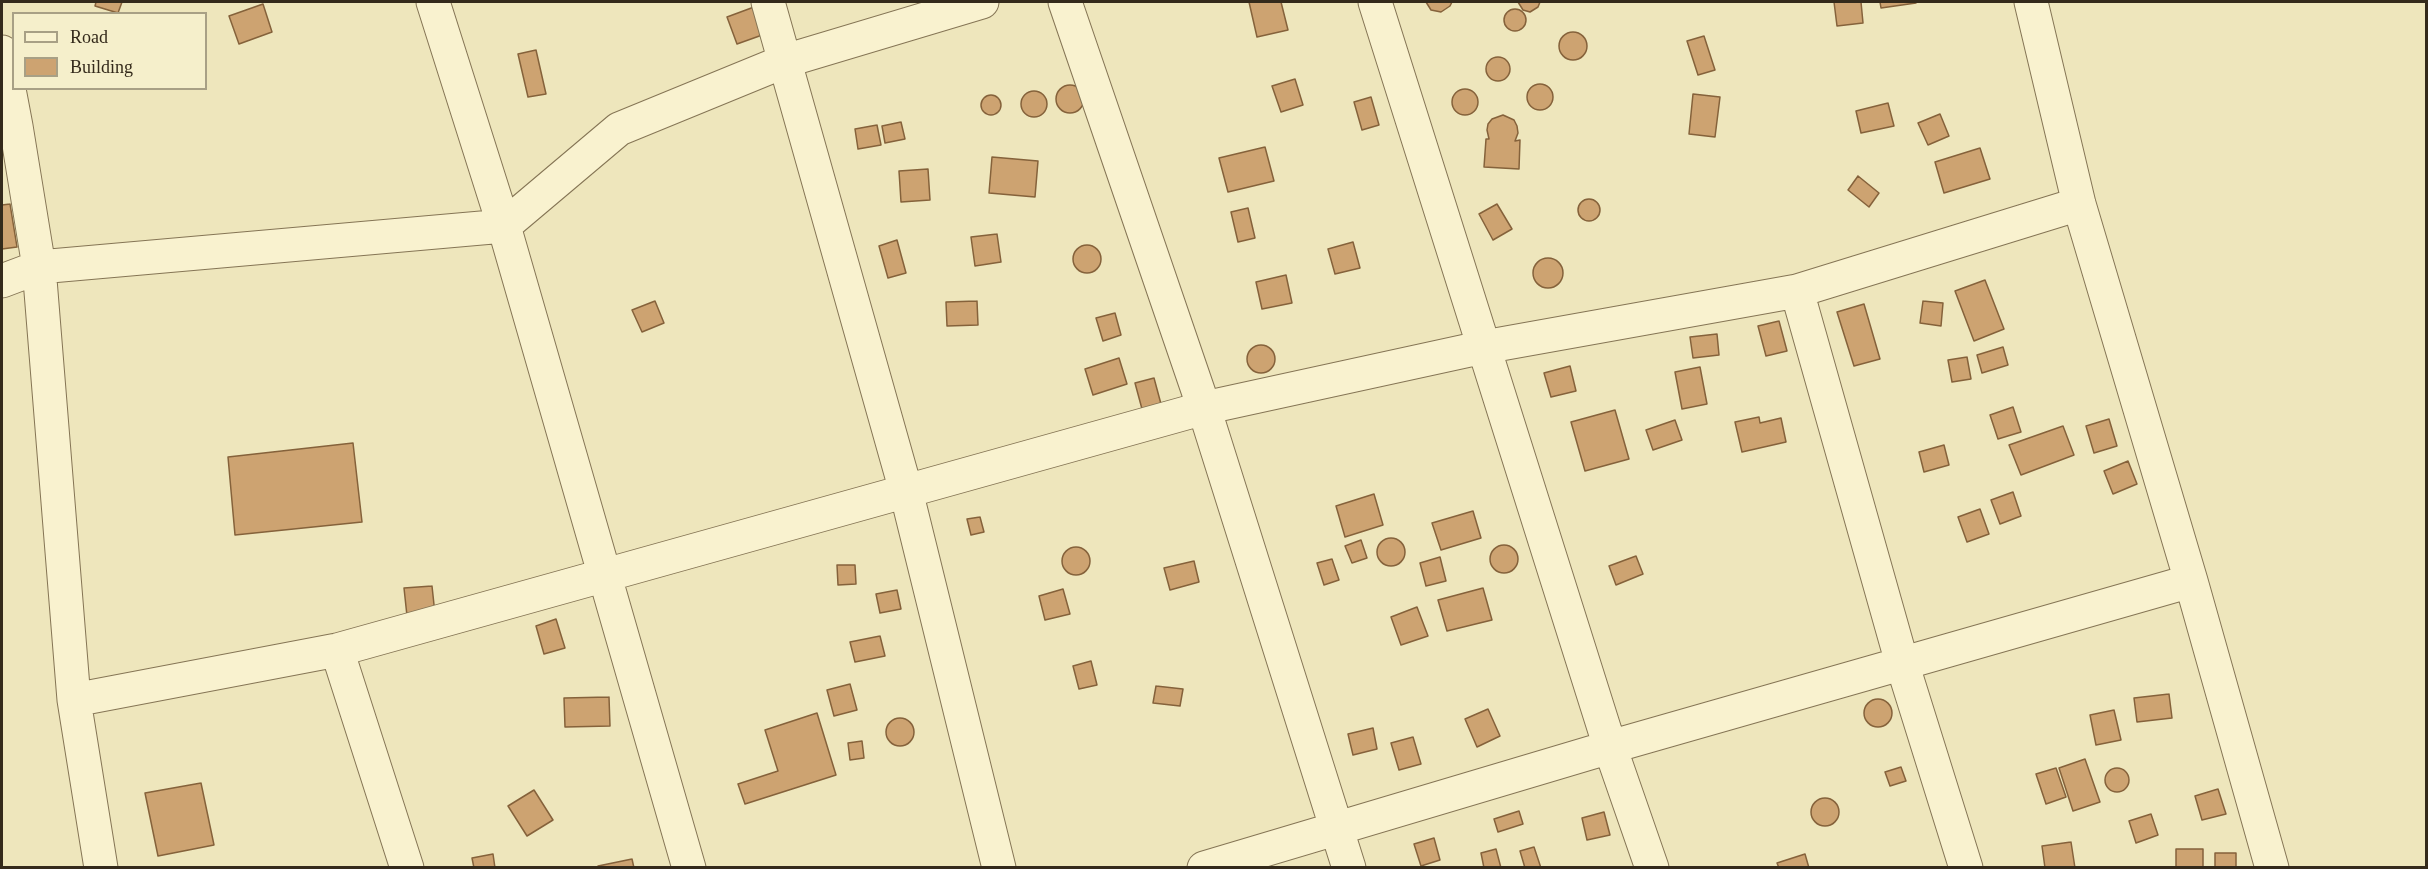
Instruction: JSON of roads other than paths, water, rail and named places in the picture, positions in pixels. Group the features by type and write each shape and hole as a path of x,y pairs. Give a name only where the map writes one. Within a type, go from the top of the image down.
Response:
{"street":[{"path":"433,2 504,226 689,867"},
{"path":"768,2 906,491 999,867"},
{"path":"2,281 39,267 504,226 619,129 785,61 982,2"},
{"path":"1065,2 1204,408 1349,867"},
{"path":"1376,2 1610,747 1652,867"},
{"path":"2031,2 2079,204 2191,581 2272,867"},
{"path":"2,52 9,127 39,267 74,700 101,867"},
{"path":"74,700 337,650 1204,408 1484,347 1797,291 2079,204"},
{"path":"1797,291 1902,663 1966,867"},
{"path":"1204,867 1610,747 2191,581"},
{"path":"337,650 407,867"}]}
